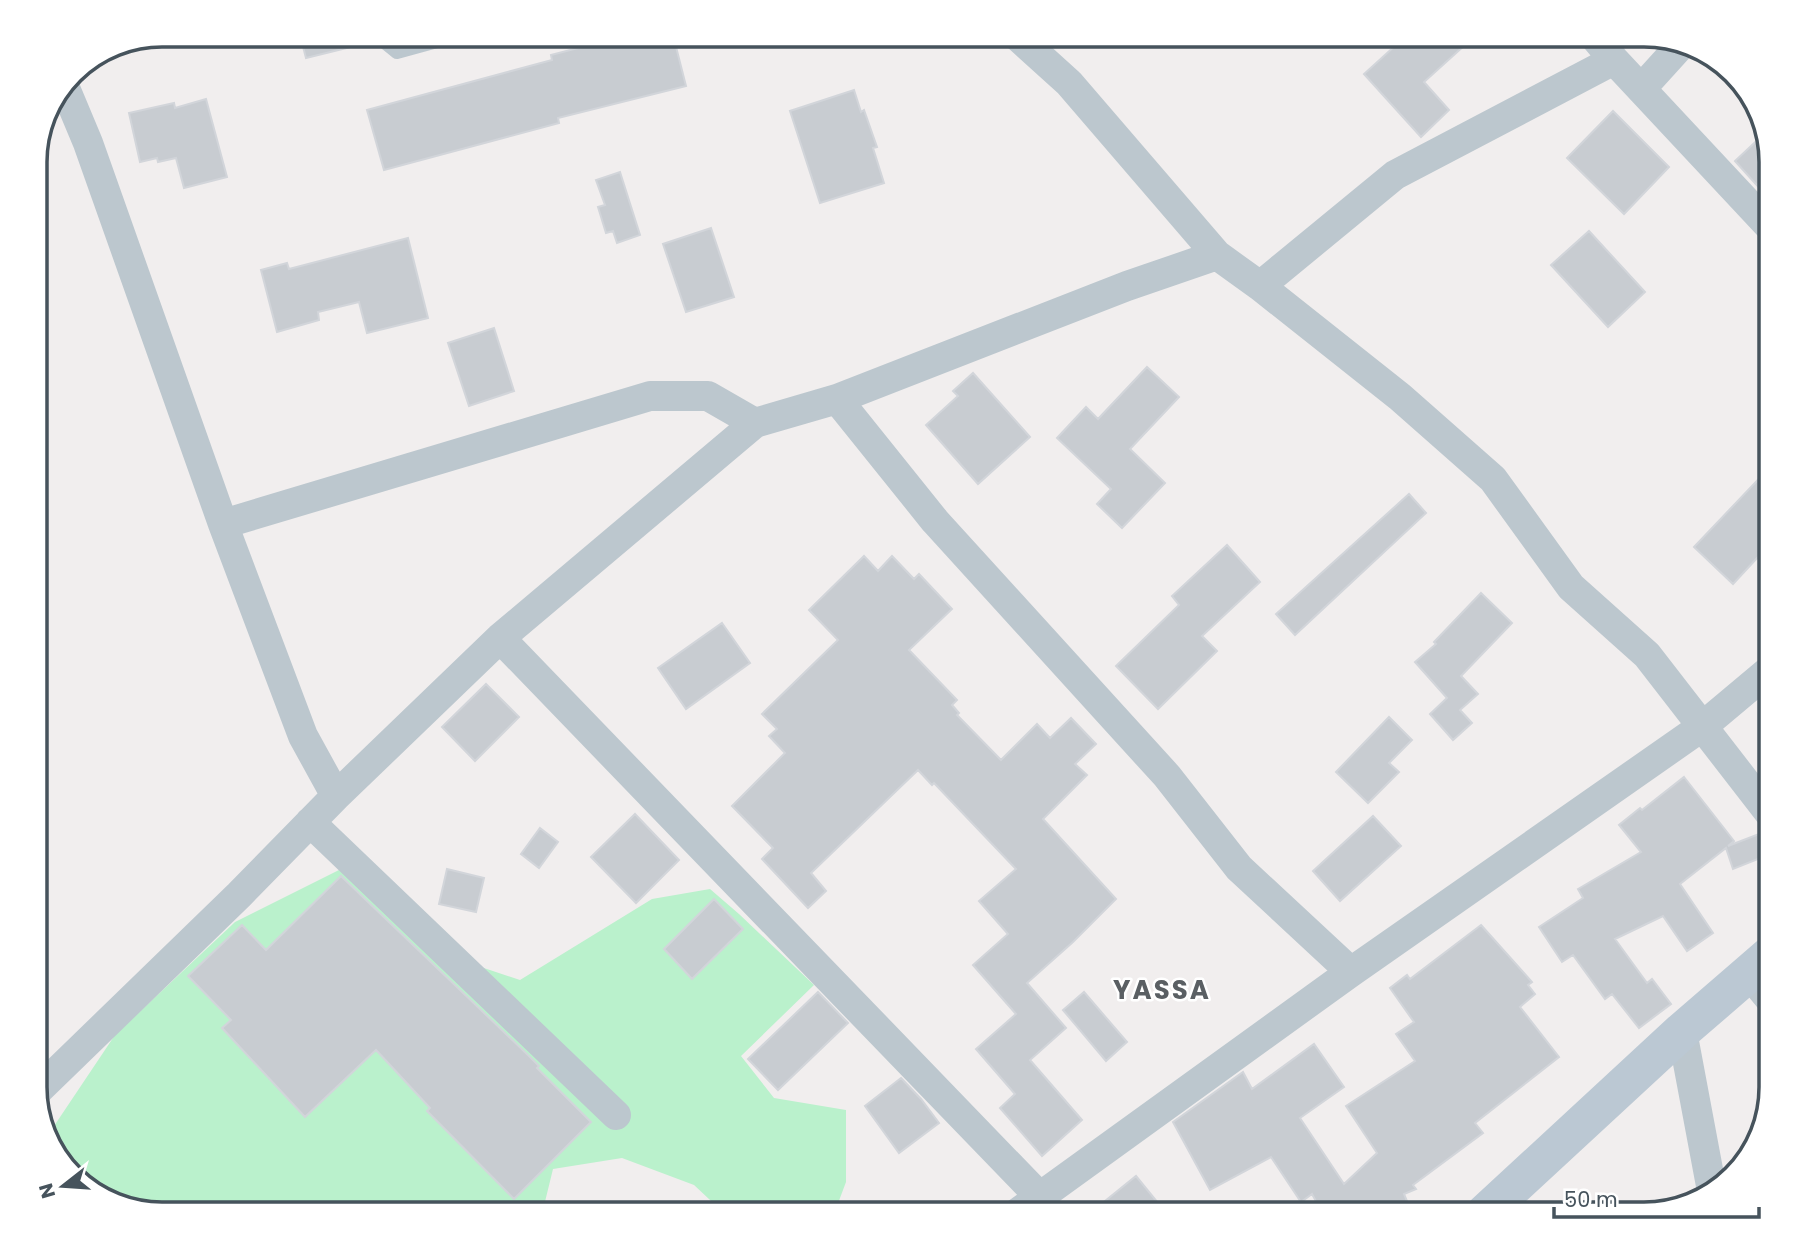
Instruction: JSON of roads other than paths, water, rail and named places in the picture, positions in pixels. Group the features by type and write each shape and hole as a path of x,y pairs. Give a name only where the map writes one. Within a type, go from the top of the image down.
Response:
{"main road":[{"path":"1497,1202 1682,1031 1759,965"}],"street":[{"path":"1029,47 1069,83 1217,255 1400,397 1493,479 1570,587 1647,655 1759,800"},
{"path":"1604,47 1759,215"},
{"path":"1641,89 1675,52"},
{"path":"1260,286 1395,175 1615,60"},
{"path":"68,96 88,143 223,524 303,736 336,796"},
{"path":"47,1081 500,638 755,423 837,399 1127,286 1217,255"},
{"path":"223,524 650,396 708,396 755,423"},
{"path":"837,399 935,521 1167,776 1239,867 1351,972"},
{"path":"500,638 1025,1202"},
{"path":"1032,1202 1351,972 1703,726 1759,678"},
{"path":"310,822 617,1115"},
{"path":"1682,1031 1710,1180"}],"lane":[{"path":"391,47 397,52 415,47"},
{"path":"1743,979 1759,998"}],"district":[{"name":"YASSA","path":"1162,990"}]}
